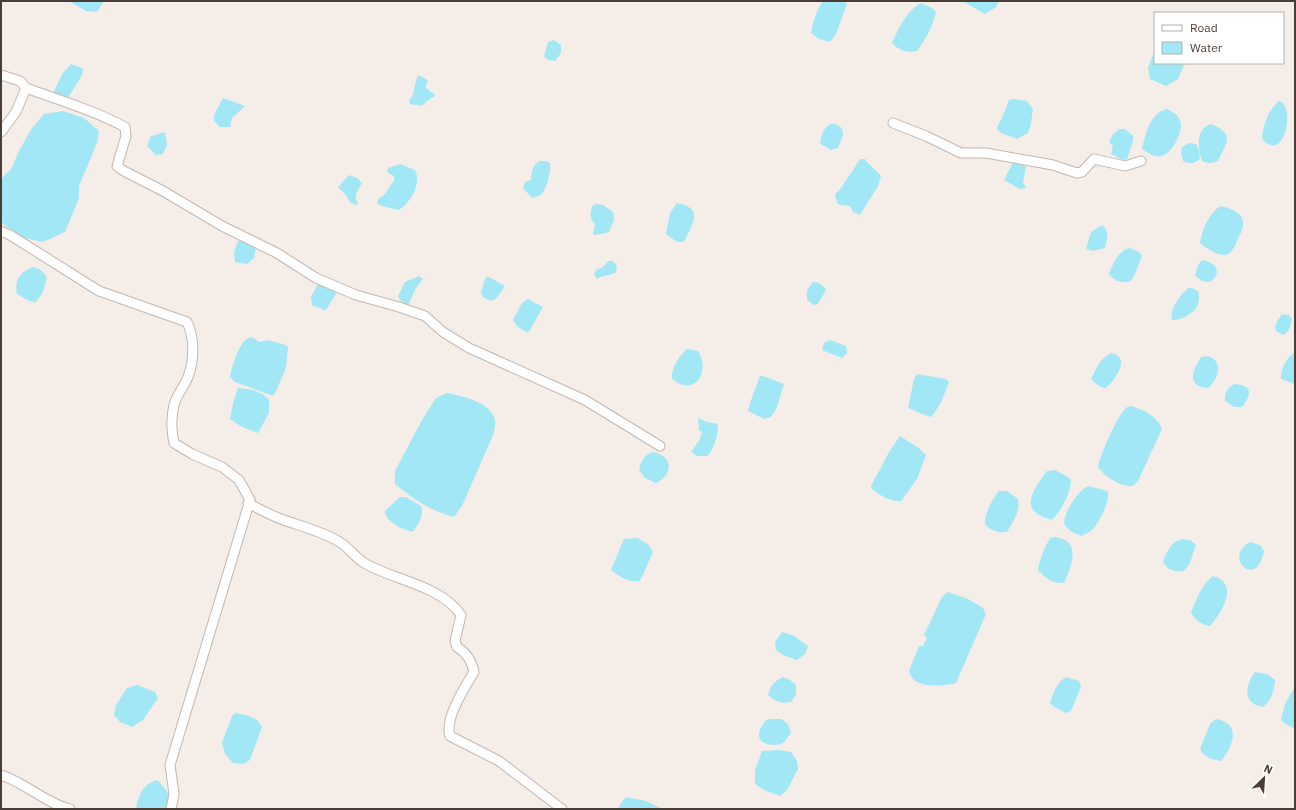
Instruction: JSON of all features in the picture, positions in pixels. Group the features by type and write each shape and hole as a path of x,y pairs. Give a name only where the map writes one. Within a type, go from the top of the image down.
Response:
{"street":[{"path":"1,75 20,81 26,88 82,107 125,127 126,136 117,166 122,170 163,191 222,226 277,252 316,278 356,295 425,316 443,332 469,348 585,400 660,446"},
{"path":"1,132 16,112 26,88"},
{"path":"893,123 926,136 961,153 986,153 1053,165 1077,173 1082,172 1094,159 1125,166 1141,161"},
{"path":"1,231 10,235 98,291 187,322 191,331 192,358 188,377 174,404 171,428 174,443 192,454 222,467 239,480 250,500 170,764 174,794 171,809"},
{"path":"248,503 275,516 339,542 366,564 421,586 442,597 457,609 461,615 455,641 457,647 463,651 472,664 474,672 457,700 449,725 450,736 499,762 562,809"},
{"path":"1,775 12,778 59,806 70,809"}],"water":[{"path":"69,1 104,1 97,12 86,11"},
{"path":"823,1 843,1 847,4 836,34 830,42 819,39 811,33 818,9"},
{"path":"964,1 999,1 996,7 985,14"},
{"path":"921,3 932,8 936,12 931,28 917,51 910,52 901,50 892,43 907,15"},
{"path":"554,40 561,45 561,53 555,61 548,60 544,56 548,42"},
{"path":"1154,53 1154,64 1185,64 1178,79 1166,86 1150,79 1148,68"},
{"path":"71,64 82,68 83,70 82,75 68,98 53,93 63,73"},
{"path":"418,75 428,80 425,87 435,95 422,105 410,104 409,101"},
{"path":"223,98 245,106 232,118 230,127 220,127 214,121 214,115"},
{"path":"1014,99 1027,101 1033,109 1028,133 1017,139 998,131 997,127 1009,100"},
{"path":"1279,101 1284,105 1287,112 1286,131 1277,145 1270,145 1262,139 1264,128 1269,113"},
{"path":"1167,109 1175,113 1178,117 1181,122 1181,129 1172,148 1166,154 1162,156 1154,156 1142,149 1145,137 1150,124 1156,115"},
{"path":"63,111 84,118 99,131 97,143 79,186 79,198 65,232 43,242 25,238 3,224 1,221 1,179 11,169 32,128 44,114"},
{"path":"831,124 835,124 842,128 843,135 838,148 831,150 822,145 820,142 825,129"},
{"path":"1211,124 1223,131 1227,139 1218,161 1208,163 1202,161 1199,150 1199,139 1202,130"},
{"path":"1119,129 1125,129 1133,136 1133,141 1127,159 1123,160 1111,154 1113,146 1109,142 1113,134"},
{"path":"165,132 167,145 163,154 156,155 147,146 151,136"},
{"path":"1191,143 1196,144 1200,156 1199,160 1188,163 1183,161 1181,153 1182,147"},
{"path":"860,159 865,159 868,164 881,176 878,186 860,215 853,212 850,206 840,205 837,203 835,194 842,187"},
{"path":"539,161 546,161 550,163 549,175 547,184 541,195 532,198 523,188 525,182 531,180 533,169"},
{"path":"1018,163 1026,167 1023,182 1026,188 1020,189 1004,180 1012,164"},
{"path":"400,164 415,170 417,181 411,198 399,210 382,206 377,203 378,199 385,193 394,181 394,176 387,172 388,168"},
{"path":"349,175 357,178 362,183 356,195 358,204 356,205 350,202 338,187"},
{"path":"677,203 686,205 694,213 693,224 684,242 677,242 666,234 670,213"},
{"path":"593,205 603,205 613,212 614,220 609,232 593,235 595,224 591,217 591,213"},
{"path":"1221,206 1229,208 1240,214 1243,223 1243,228 1234,248 1230,253 1225,255 1213,252 1200,243 1202,233 1210,217"},
{"path":"1102,225 1105,227 1107,233 1105,248 1093,251 1086,249 1091,232"},
{"path":"238,241 246,241 256,247 254,258 247,264 235,262 234,252"},
{"path":"1130,248 1139,252 1142,256 1131,281 1118,281 1109,274 1119,254"},
{"path":"1202,260 1209,262 1216,268 1216,275 1211,281 1207,282 1195,276 1198,265"},
{"path":"608,261 613,261 617,266 616,272 597,279 594,274 597,269 602,268"},
{"path":"34,267 41,270 47,277 43,292 36,302 29,301 17,294 16,289 17,280 19,277 25,271"},
{"path":"419,276 423,279 416,288 408,305 400,300 398,296 405,282"},
{"path":"487,276 505,286 496,299 491,301 483,297 481,293"},
{"path":"319,282 334,289 336,294 326,310 312,305 311,297"},
{"path":"813,282 821,284 826,290 818,304 814,305 807,300 807,290"},
{"path":"1188,288 1198,291 1199,297 1196,307 1189,315 1172,320 1172,311 1174,306"},
{"path":"528,299 543,307 529,332 520,328 513,320 522,303"},
{"path":"1282,314 1289,315 1292,319 1287,332 1283,335 1276,331 1277,322"},
{"path":"251,337 260,342 267,340 286,345 288,347 286,368 273,396 235,382 230,377 234,360 240,348 247,339"},
{"path":"830,340 846,346 847,353 842,358 822,350 824,343"},
{"path":"687,349 698,351 702,359 703,366 702,374 698,380 694,384 688,385 680,384 672,379 676,362"},
{"path":"1295,352 1295,384 1281,379 1281,375 1289,357"},
{"path":"1111,353 1117,355 1121,364 1114,380 1106,388 1098,385 1091,379 1101,361"},
{"path":"1206,356 1215,361 1218,370 1215,380 1208,388 1201,387 1196,384 1193,377 1195,367 1201,357"},
{"path":"917,374 946,379 949,382 939,405 931,417 908,408 914,379"},
{"path":"760,376 784,384 777,407 771,417 764,419 748,411"},
{"path":"1234,384 1248,388 1248,398 1242,407 1234,407 1225,401 1227,391"},
{"path":"238,388 263,394 269,400 269,413 258,433 242,427 230,419"},
{"path":"447,393 468,398 482,404 488,409 495,420 494,433 462,506 454,517 423,504 395,484 395,471 422,420 436,398"},
{"path":"1131,406 1150,414 1157,420 1162,429 1138,481 1133,486 1128,486 1114,481 1098,467 1105,445 1113,428 1125,409"},
{"path":"698,418 707,422 718,424 716,441 708,456 697,456 691,452 700,439 702,432 699,430"},
{"path":"900,436 920,449 926,455 917,479 901,501 897,501 881,495 871,488 871,486 889,452"},
{"path":"653,452 665,457 669,466 666,475 662,480 656,483 645,478 639,470 643,459"},
{"path":"1055,470 1071,480 1065,502 1052,520 1036,513 1031,507 1031,502 1037,485 1047,471"},
{"path":"1088,486 1108,492 1108,496 1103,513 1097,524 1091,531 1082,536 1070,531 1064,524 1066,514 1072,503"},
{"path":"999,491 1007,491 1018,499 1019,503 1014,520 1007,532 995,531 985,524 985,519 991,502"},
{"path":"400,497 406,497 421,506 421,516 413,532 391,522 386,515 385,511"},
{"path":"1055,537 1063,539 1069,543 1072,549 1072,562 1064,583 1056,583 1050,580 1043,576 1038,570 1044,550 1050,538"},
{"path":"637,538 648,544 653,552 639,581 631,581 617,575 611,570 624,539"},
{"path":"1178,540 1190,540 1196,545 1189,565 1184,571 1174,571 1166,566 1163,561 1172,545"},
{"path":"1250,542 1260,545 1264,551 1258,566 1248,570 1244,568 1239,559 1243,547"},
{"path":"1213,576 1221,580 1226,585 1227,591 1223,606 1210,626 1199,622 1194,618 1191,612 1202,588"},
{"path":"948,592 968,599 983,608 986,614 956,683 946,685 929,685 918,683 911,676 909,671 919,646 923,646 927,638 924,635 942,597"},
{"path":"782,632 794,636 808,646 805,654 797,660 783,655 776,650 775,642"},
{"path":"1255,672 1267,674 1275,680 1272,695 1263,707 1251,702 1247,693 1249,683"},
{"path":"783,677 796,685 796,694 791,702 779,702 768,695 773,684"},
{"path":"1066,677 1079,681 1081,687 1071,711 1066,713 1050,703 1058,685"},
{"path":"137,685 155,692 158,698 143,720 132,727 120,722 114,715 116,705 127,688"},
{"path":"1295,686 1295,729 1284,723 1281,719 1285,704"},
{"path":"236,713 254,719 260,723 262,727 250,760 243,764 233,763 225,754 222,743 232,716"},
{"path":"781,719 788,724 791,733 783,743 772,745 764,743 759,738 762,725 766,720"},
{"path":"1216,719 1224,721 1229,725 1233,736 1232,743 1221,761 1209,758 1200,749 1210,724"},
{"path":"779,750 791,752 797,761 798,769 787,790 780,796 766,791 755,784 755,770 762,751"},
{"path":"158,780 172,798 169,809 136,809 142,790 149,784"},
{"path":"626,797 646,801 663,809 618,809"}]}
